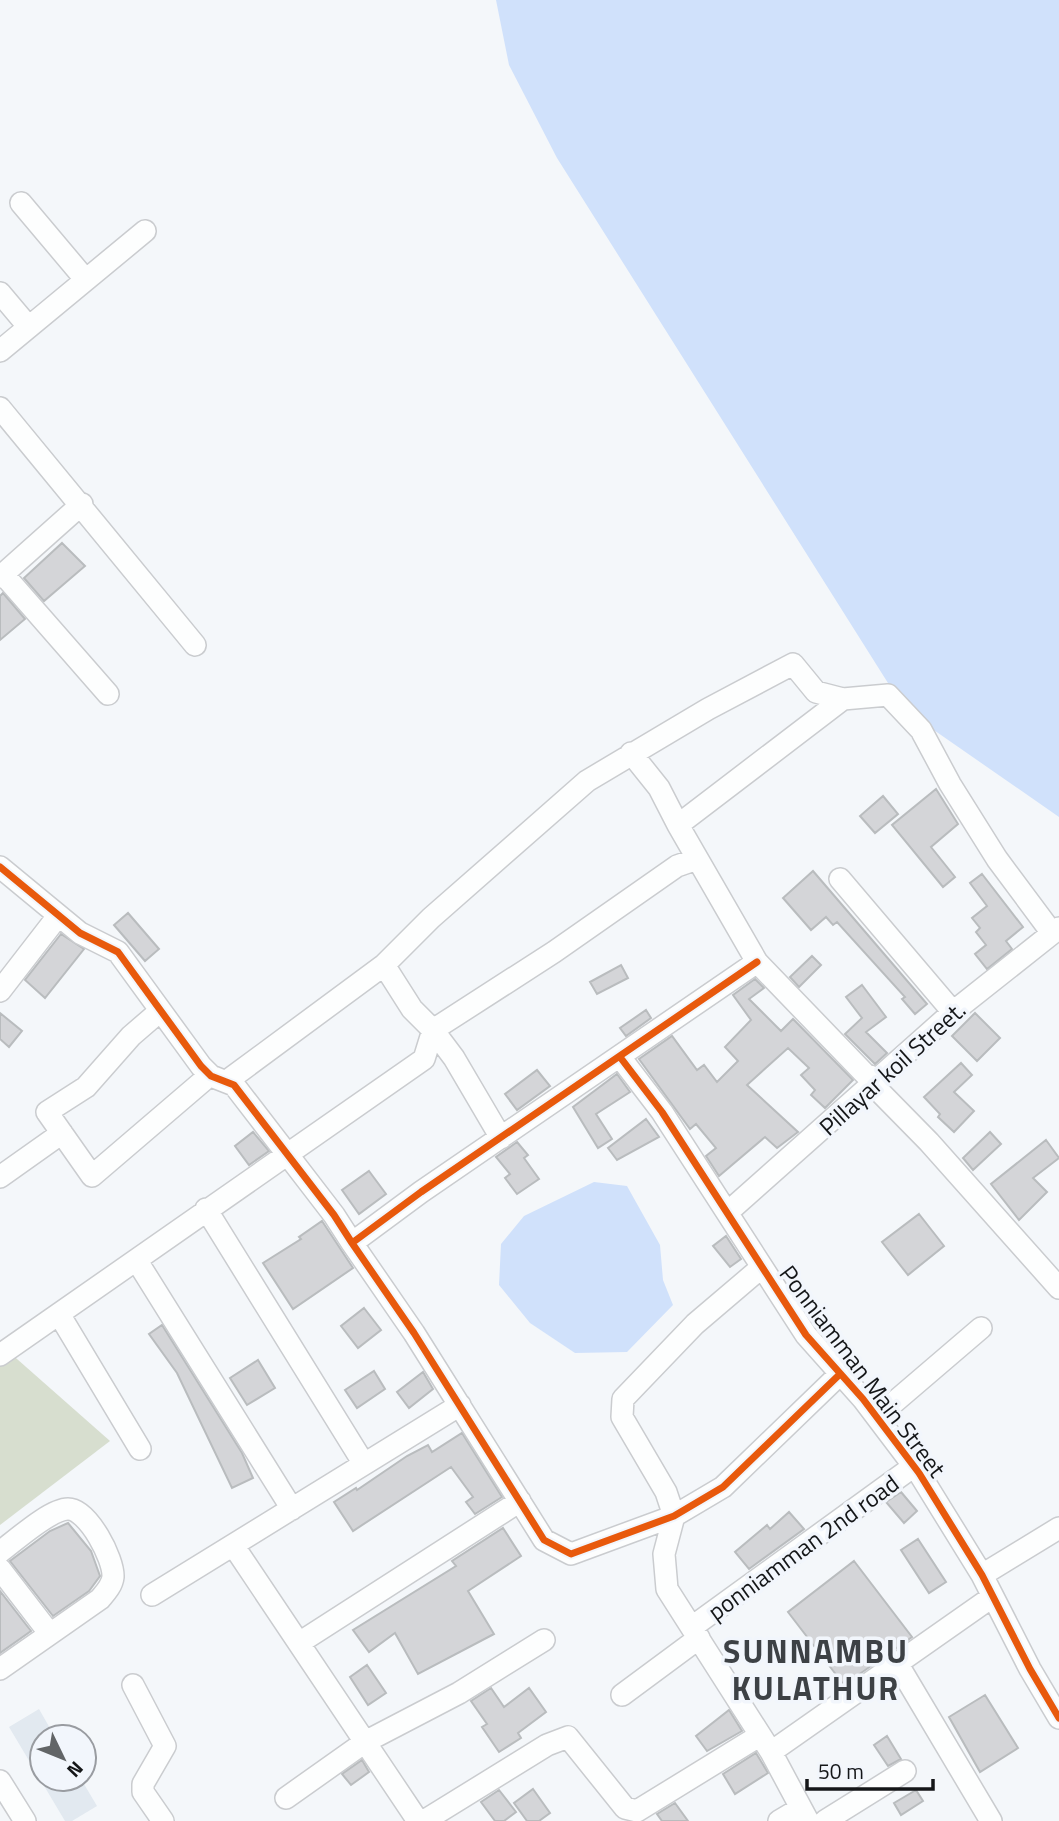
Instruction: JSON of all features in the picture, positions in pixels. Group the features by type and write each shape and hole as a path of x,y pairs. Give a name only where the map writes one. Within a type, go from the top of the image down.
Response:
{"street":[{"path":"21,203 85,279"},
{"path":"0,351 145,231"},
{"path":"0,293 27,326"},
{"path":"0,408 82,504 195,645"},
{"path":"82,504 1,575 108,694"},
{"path":"160,1010 131,1036 86,1087 47,1112 92,1176 219,1078 384,965 431,918 587,781 793,664 816,692 843,699 888,695 921,730 950,784 997,859 1055,930"},
{"path":"678,825 843,699"},
{"path":"631,754 659,788 757,962 968,1183 1059,1288"},
{"path":"0,1355 425,1059 433,1030 554,952 677,866 697,859"},
{"path":"0,867 79,933 118,952 170,1028 219,1078 234,1085 334,1214 460,1405 544,1540 571,1554 674,1516 723,1487 839,1375"},
{"path":"840,879 953,1012"},
{"path":"0,991 58,916"},
{"name":"Pillayar koil Street.","path":"728,1212 953,1012 1055,930"},
{"path":"352,1243 421,1192 757,962"},
{"path":"384,965 412,1009 433,1030 501,1138"},
{"name":"Ponniamman Main Street","path":"620,1057 662,1112 806,1335 877,1417 914,1466 982,1575 1058,1712"},
{"path":"0,1178 62,1133"},
{"path":"206,1209 365,1464"},
{"path":"137,1261 292,1509"},
{"path":"762,1267 695,1324 623,1399 622,1417 666,1492 674,1516 664,1554 667,1589 765,1744 804,1814 779,1821"},
{"path":"59,1314 140,1449"},
{"path":"877,1417 981,1328"},
{"path":"152,1595 460,1405"},
{"name":"ponniamman 2nd road","path":"622,1695 696,1632 914,1466"},
{"path":"299,1643 520,1501"},
{"path":"0,1552 46,1518 67,1508 77,1511 86,1520 110,1553 113,1576 110,1586 100,1599 0,1669"},
{"path":"982,1575 1059,1528"},
{"path":"233,1545 418,1821"},
{"path":"0,1569 50,1634"},
{"path":"424,1821 547,1745 568,1737 625,1808 637,1811 765,1744 897,1663 992,1597"},
{"path":"286,1798 365,1742 459,1693 544,1640"},
{"path":"897,1663 991,1821"},
{"path":"133,1685 165,1746 143,1784 143,1792 163,1821"},
{"path":"825,1821 905,1771"},
{"path":"0,1781 25,1821"}],"shaded area":[{"path":"39,1709 47,1723 28,1723 28,1759 9,1727"},
{"path":"48,1793 89,1793 97,1806 72,1821 65,1821"}],"green space":[{"path":"0,1344 110,1441 0,1525"}],"water":[{"path":"496,0 1059,0 1059,817 905,710 557,158 509,65"},
{"path":"594,1182 627,1186 660,1245 663,1280 673,1305 627,1352 575,1353 530,1323 499,1285 501,1244 524,1216"}],"building":[{"path":"62,543 85,566 44,601 24,578"},
{"path":"3,593 25,619 0,640 0,596"},
{"path":"936,789 958,824 931,847 955,877 943,887 892,825"},
{"path":"883,796 898,814 875,833 860,816"},
{"path":"813,871 927,1004 915,1014 902,999 905,997 837,922 833,925 826,917 811,930 783,898"},
{"path":"982,874 1023,927 1006,941 1012,949 987,969 975,954 986,945 976,932 980,928 972,918 987,906 970,883"},
{"path":"128,913 159,949 145,961 114,925"},
{"path":"61,934 84,949 45,998 25,980"},
{"path":"812,956 821,965 799,987 790,977"},
{"path":"621,965 628,978 597,994 590,982"},
{"path":"755,979 764,988 749,999 781,1031 793,1019 853,1080 825,1108 811,1095 815,1090 801,1075 809,1068 788,1048 747,1085 798,1132 777,1148 765,1137 719,1176 706,1156 716,1148 696,1124 690,1129 639,1059 672,1036 697,1070 704,1065 717,1082 738,1061 725,1047 751,1020 733,995"},
{"path":"862,985 886,1017 866,1032 887,1053 875,1064 845,1034 862,1018 846,997"},
{"path":"646,1010 651,1018 626,1036 620,1028"},
{"path":"0,1013 22,1031 9,1047 0,1039"},
{"path":"975,1013 1000,1038 977,1061 952,1036"},
{"path":"961,1063 972,1075 954,1092 974,1111 954,1132 938,1117 940,1114 924,1097"},
{"path":"537,1070 550,1086 517,1110 505,1094"},
{"path":"617,1074 630,1092 596,1114 612,1139 598,1148 573,1107"},
{"path":"646,1119 659,1137 617,1160 608,1148"},
{"path":"253,1132 269,1151 249,1165 235,1146"},
{"path":"990,1132 1001,1144 973,1170 963,1158"},
{"path":"1046,1140 1059,1158 1033,1178 1047,1192 1019,1220 991,1184"},
{"path":"517,1142 528,1155 524,1158 539,1179 517,1194 505,1178 510,1174 496,1157"},
{"path":"369,1171 386,1194 359,1214 342,1190"},
{"path":"919,1214 944,1246 908,1275 882,1242"},
{"path":"322,1221 353,1268 293,1309 263,1263 301,1239 299,1237"},
{"path":"726,1236 741,1259 730,1267 713,1246"},
{"path":"364,1308 381,1330 358,1348 341,1326"},
{"path":"162,1325 242,1453 253,1478 232,1488 177,1373 149,1334"},
{"path":"258,1360 275,1388 247,1405 230,1378"},
{"path":"374,1371 385,1389 357,1408 345,1390"},
{"path":"423,1372 433,1389 409,1408 397,1392"},
{"path":"462,1433 502,1497 475,1514 466,1502 473,1497 451,1467 353,1531 334,1502 356,1488 357,1490 407,1456 428,1445 432,1452"},
{"path":"901,1492 917,1511 904,1523 886,1502"},
{"path":"789,1512 804,1529 749,1569 735,1552 767,1525 770,1529"},
{"path":"68,1523 91,1551 100,1576 89,1591 53,1616 10,1561 50,1531"},
{"path":"503,1528 521,1556 468,1591 494,1634 418,1674 395,1633 369,1652 353,1630 456,1566 452,1561"},
{"path":"918,1539 946,1582 929,1593 901,1550"},
{"path":"854,1561 912,1637 844,1685 788,1612"},
{"path":"0,1591 31,1631 0,1653"},
{"path":"367,1665 386,1693 368,1705 350,1677"},
{"path":"491,1688 504,1707 529,1688 546,1712 518,1733 521,1738 499,1752 482,1727 487,1724 471,1701"},
{"path":"985,1695 1018,1748 980,1772 949,1717"},
{"path":"729,1710 742,1731 707,1751 696,1736"},
{"path":"887,1736 901,1759 888,1766 874,1745"},
{"path":"756,1753 768,1773 735,1794 723,1774"},
{"path":"362,1760 369,1772 351,1785 342,1774"},
{"path":"533,1789 550,1813 539,1821 527,1821 514,1803"},
{"path":"499,1790 516,1812 504,1821 495,1821 481,1802"},
{"path":"916,1790 923,1801 901,1815 894,1803"},
{"path":"675,1803 688,1821 662,1821 657,1814"}],"cycle path":[{"path":"0,867 80,933 118,952 201,1066 211,1076 234,1085 334,1215 352,1243 421,1192 757,962"},
{"path":"620,1057 662,1112 806,1335 863,1399 919,1473 982,1575 1030,1669 1059,1718"},
{"path":"352,1243 414,1333 544,1540 571,1554 674,1516 723,1487 839,1375"}],"district":[{"name":"SUNNAMBU KULATHUR","path":"816,1670"}]}
